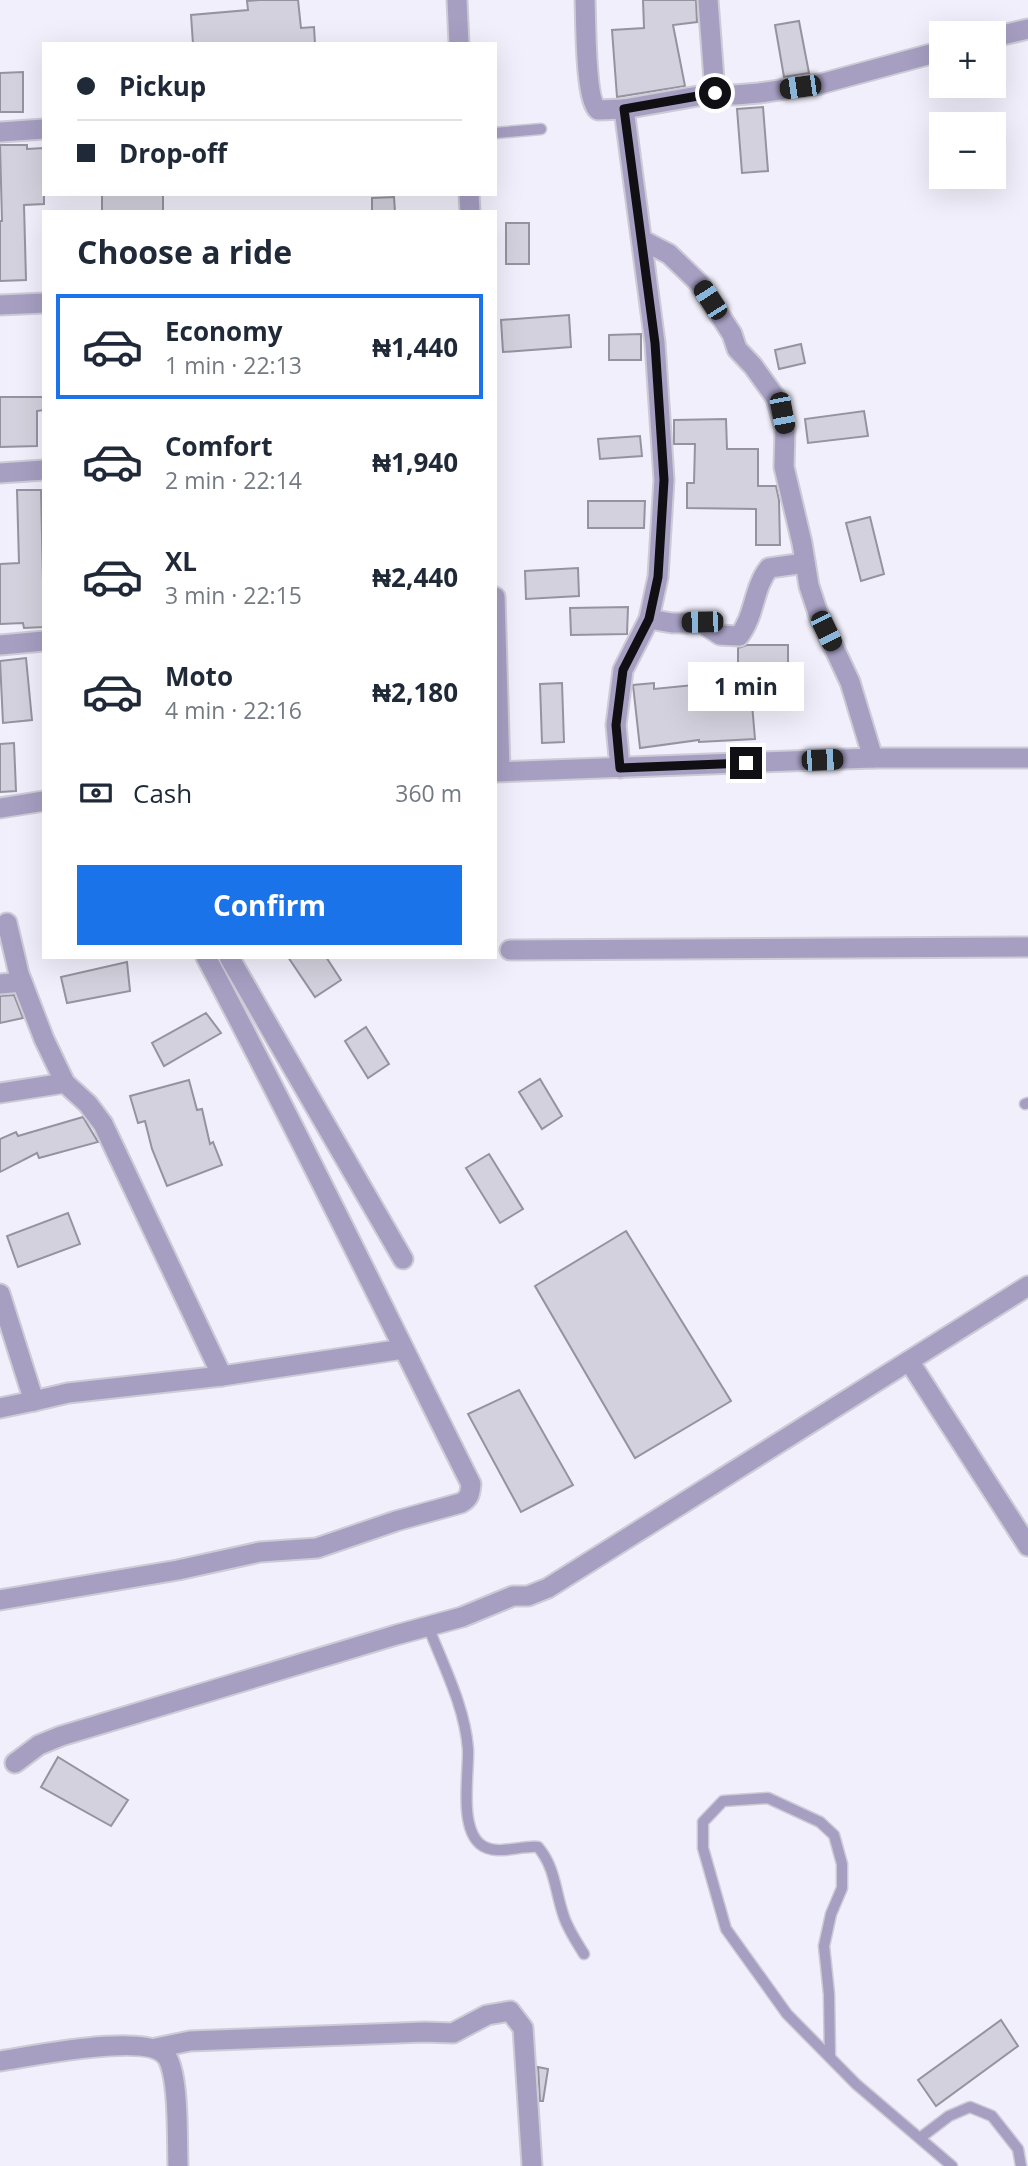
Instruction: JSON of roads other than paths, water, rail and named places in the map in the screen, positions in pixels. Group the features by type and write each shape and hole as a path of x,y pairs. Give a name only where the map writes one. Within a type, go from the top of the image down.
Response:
{"street":[{"path":"457,0 459,42"},
{"path":"585,0 588,74 592,104 598,110 624,109 715,93 759,93 820,84 929,55"},
{"path":"708,0 715,93"},
{"path":"1006,34 1028,29"},
{"path":"620,768 616,725 623,670 649,619 658,577 664,480 655,343 624,109"},
{"path":"0,132 42,129"},
{"path":"642,240 668,254 699,283 733,334 737,349 776,398 785,429 784,467 819,617 850,682 873,758"},
{"path":"0,305 42,303"},
{"path":"0,473 42,470"},
{"path":"649,619 672,623 702,622 720,635 739,636 745,629 760,579 769,568 805,563"},
{"path":"0,645 42,641"},
{"path":"497,771 873,758 1028,758"},
{"path":"0,808 42,801"},
{"path":"7,923 22,982 44,1039 65,1083 88,1104 103,1124 222,1377"},
{"path":"510,950 1028,947"},
{"path":"0,1600 178,1570 260,1552 317,1548 467,1500 470,1494 471,1484 284,1105 207,959"},
{"path":"230,959 403,1259"},
{"path":"0,984 22,982"},
{"path":"0,1093 65,1083"},
{"path":"15,1763 39,1745 61,1736 462,1617 513,1596 528,1596 548,1588 1028,1286"},
{"path":"0,1294 34,1401"},
{"path":"0,1408 86,1391 222,1377 403,1349"},
{"path":"909,1361 1028,1546"},
{"path":"0,2062 83,2048 119,2045 156,2049 190,2040 453,2033 487,2015 510,2011 523,2028 532,2166"},
{"path":"156,2049 167,2056 172,2073 178,2166"}],"lane":[{"path":"497,133 541,129"},
{"path":"428,1626 456,1696 464,1726 468,1749 467,1804 474,1835 480,1844 491,1849 503,1850 526,1845 538,1847 552,1870 563,1915 584,1954"},
{"path":"830,2057 829,1994 824,1946 831,1914 842,1888 842,1864 834,1835 820,1822 768,1798 723,1801 703,1822 704,1847 726,1929 787,2014 856,2084 952,2166"},
{"path":"920,2138 949,2116 970,2107 992,2116 1018,2149 1021,2166"}]}
